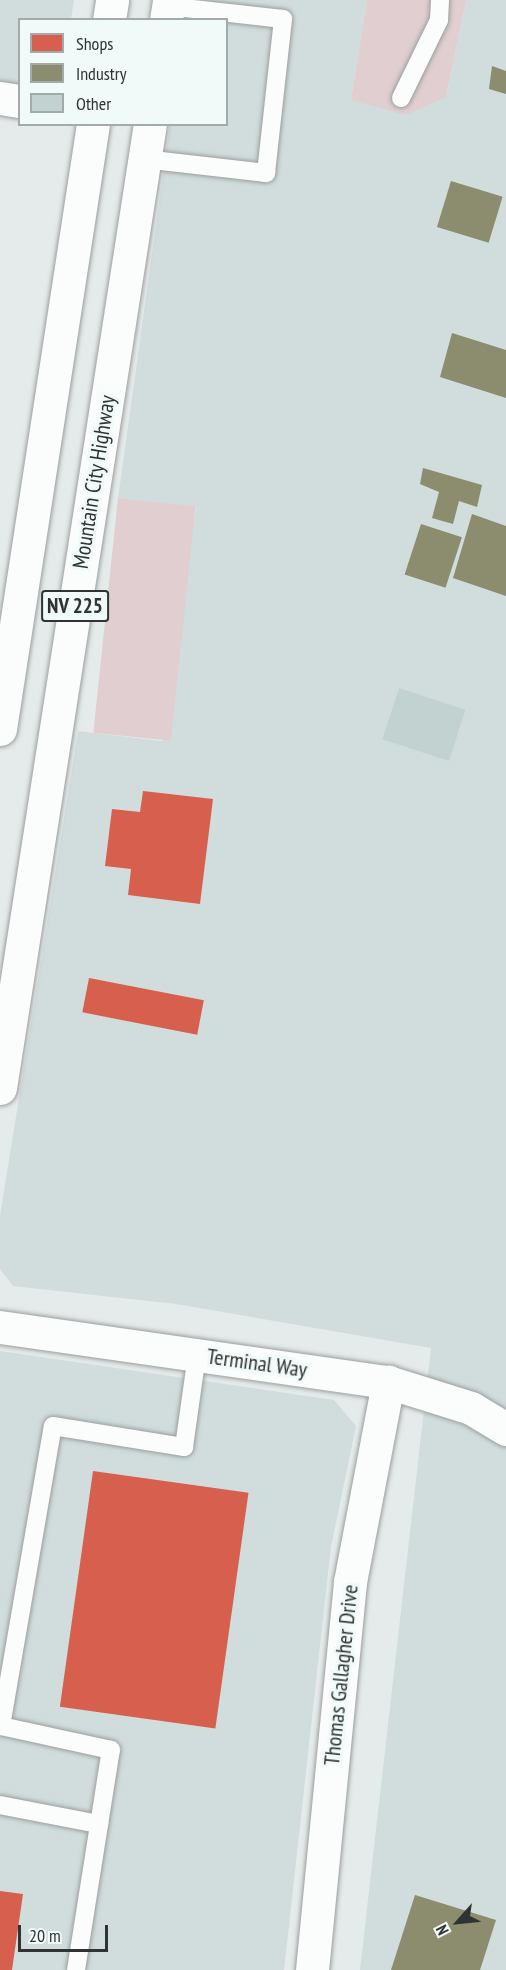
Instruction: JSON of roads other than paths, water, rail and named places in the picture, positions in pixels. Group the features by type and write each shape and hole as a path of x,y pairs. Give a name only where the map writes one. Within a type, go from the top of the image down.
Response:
{"main road":[{"path":"109,18 112,0"},
{"path":"0,98 18,100"},
{"name":"NV 225","path":"0,729 93,126"},
{"name":"Mountain City Highway","path":"0,1088 150,126"},
{"name":"Terminal Way","path":"0,1327 388,1382 471,1408 506,1429"},
{"name":"Thomas Gallagher Drive","path":"312,1970 350,1582 388,1382"}],"lane":[{"path":"401,98 439,20 440,0"},
{"path":"144,159 266,173 283,19 168,8"},
{"path":"76,1970 111,1750 1,1726 53,1426 184,1447 197,1355"},
{"path":"0,1805 99,1824"}]}
